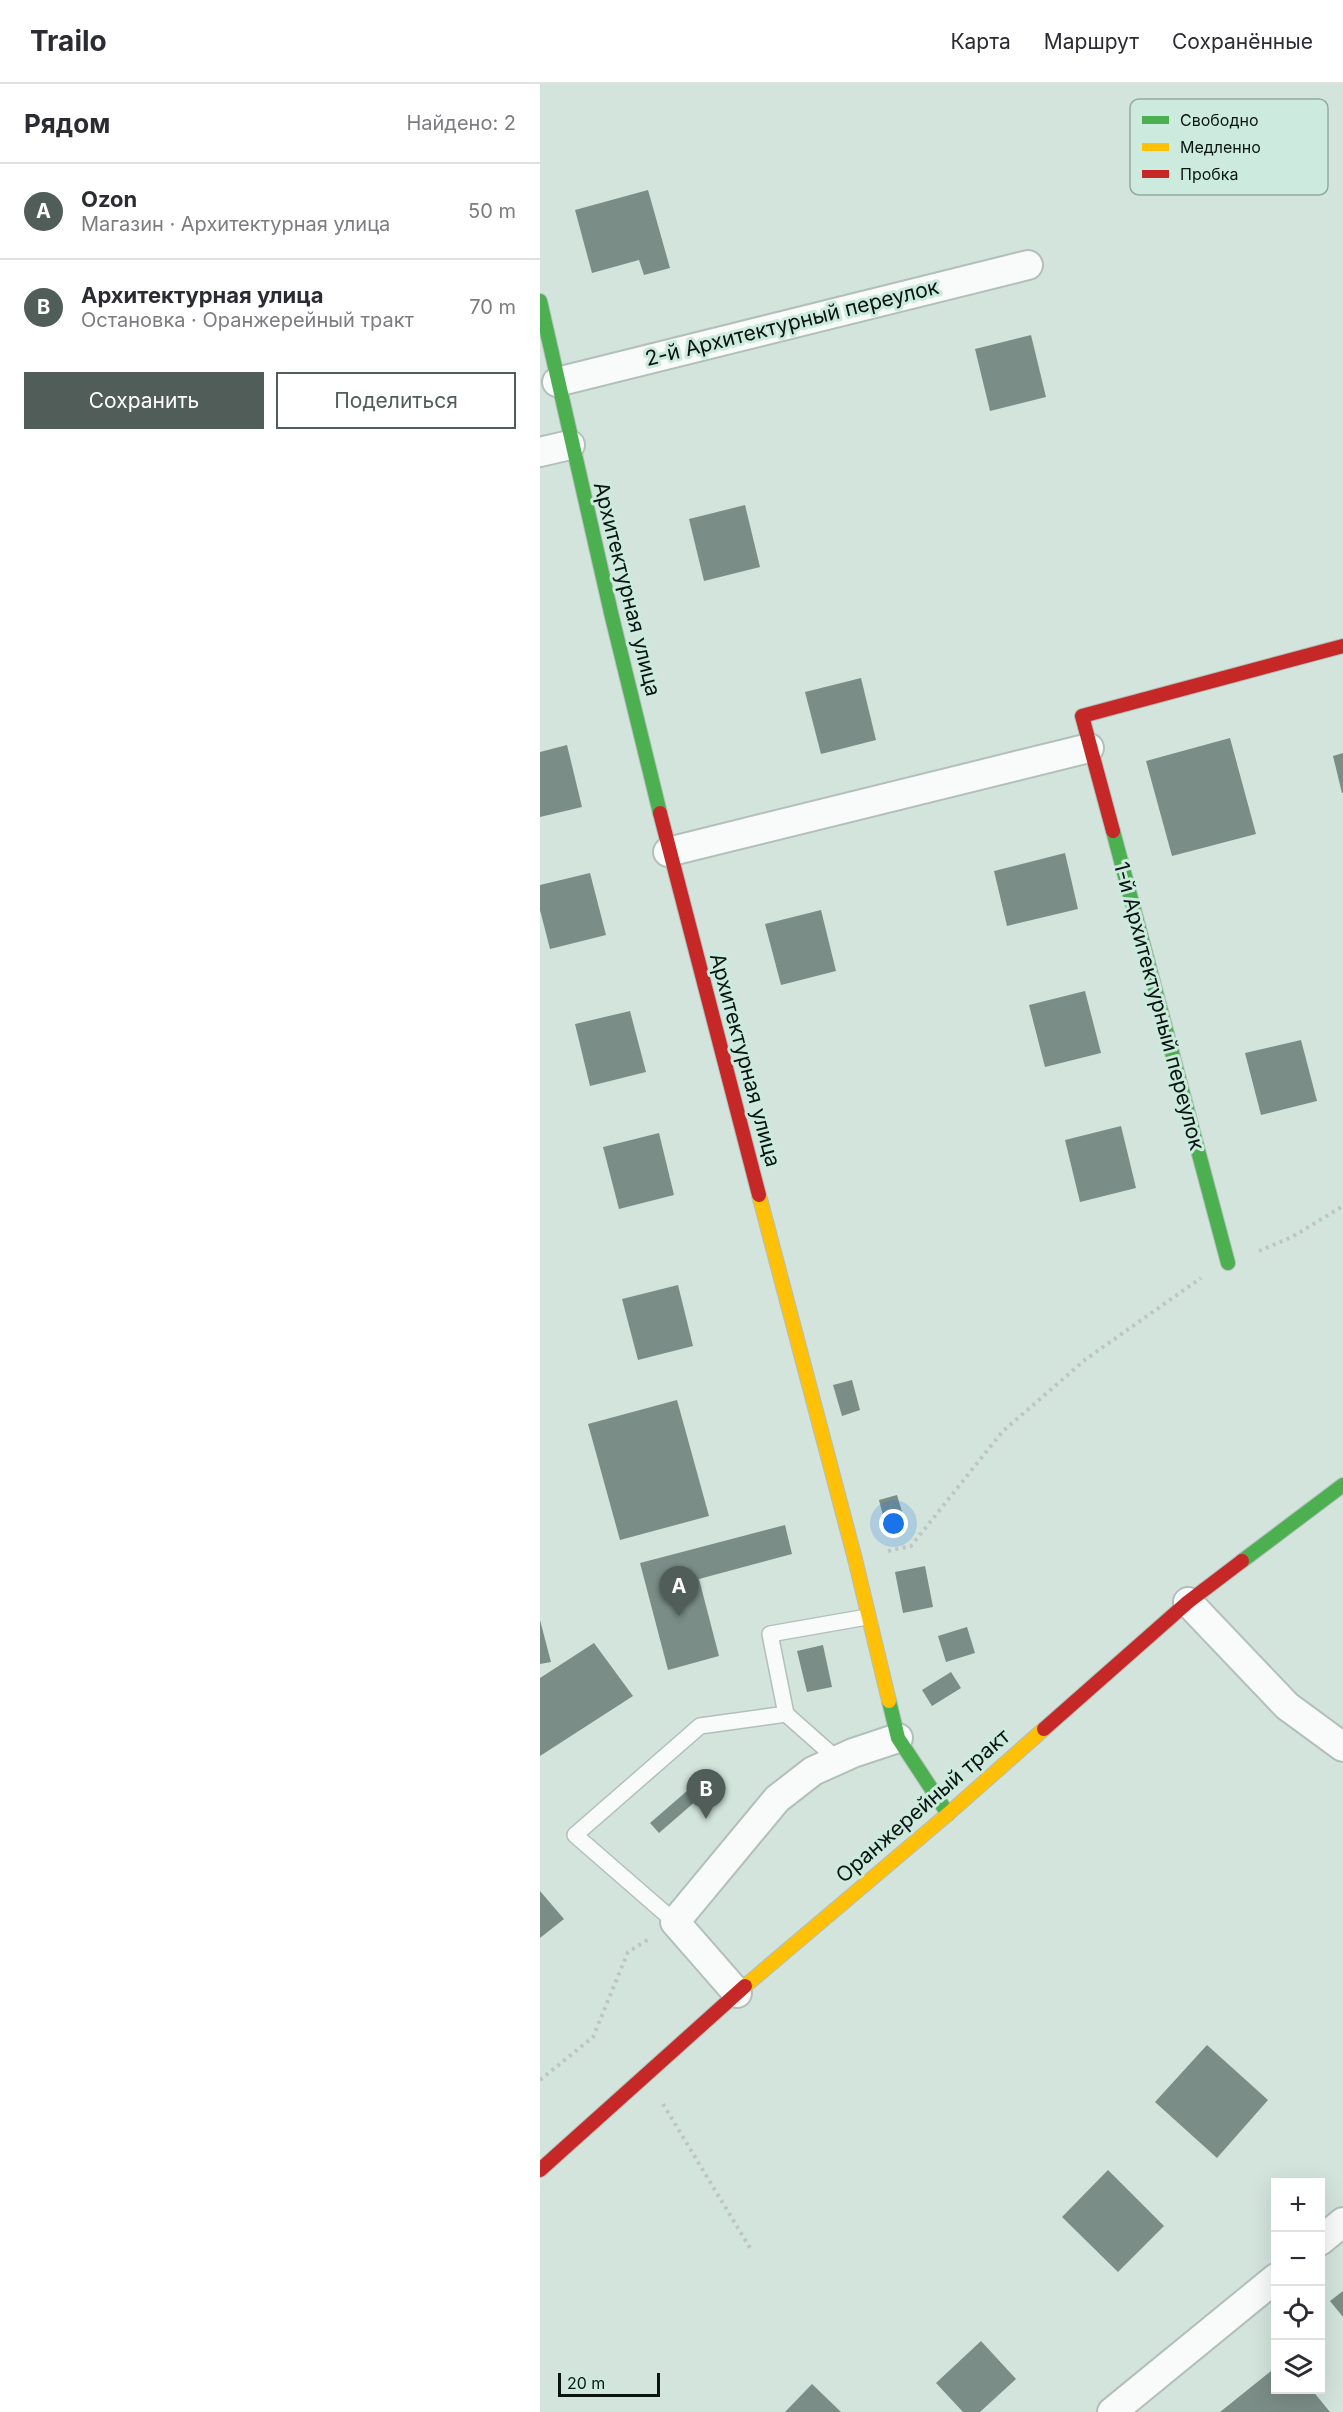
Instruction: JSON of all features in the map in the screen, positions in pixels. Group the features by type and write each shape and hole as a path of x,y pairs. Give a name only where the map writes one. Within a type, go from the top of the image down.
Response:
{"street":[{"name":"2-й Архитектурный переулок","path":"557,382 1028,265"},
{"name":"Архитектурная улица","path":"540,301 570,445 668,852 855,1559 867,1617 898,1738 948,1814"},
{"path":"540,452 570,445"},
{"name":"1-й Архитектурный переулок","path":"1228,1263 1082,716 1343,646"},
{"path":"668,852 1089,748"},
{"name":"Оранжерейный тракт","path":"540,2170 737,1993 948,1814 1188,1602 1343,1485"},
{"path":"1188,1602 1287,1706 1343,1747"},
{"path":"737,1993 675,1922 777,1799 813,1771 898,1738"},
{"path":"1325,2237 1343,2222"},
{"path":"1112,2412 1271,2281"}],"lane":[{"path":"838,1760 786,1713 770,1634 867,1617"},
{"path":"675,1922 575,1835 700,1726 786,1713"}],"path":[{"path":"855,1559 911,1546 1002,1432 1086,1359 1212,1270 1292,1237 1343,1206"},
{"path":"540,2080 593,2037 628,1952 675,1922"},
{"path":"645,2075 750,2248"}],"building":[{"path":"648,190 670,268 644,275 639,260 592,273 575,210"},
{"path":"1031,335 1046,397 990,411 975,349"},
{"path":"745,505 760,567 704,581 689,519"},
{"path":"861,678 876,740 821,754 805,692"},
{"path":"1230,738 1256,834 1172,856 1146,761"},
{"path":"567,745 582,807 540,817 540,752"},
{"path":"1343,753 1343,793 1342,793 1333,756"},
{"path":"1065,853 1078,909 1007,926 994,871"},
{"path":"590,873 606,935 550,949 540,910 540,885"},
{"path":"821,910 836,971 781,985 765,924"},
{"path":"1085,991 1101,1053 1045,1067 1029,1005"},
{"path":"630,1011 646,1072 590,1086 575,1024"},
{"path":"1301,1040 1317,1101 1261,1115 1245,1053"},
{"path":"1121,1126 1136,1188 1080,1202 1065,1140"},
{"path":"659,1133 674,1195 619,1209 603,1147"},
{"path":"678,1285 693,1346 638,1360 622,1299"},
{"path":"852,1380 860,1410 842,1416 833,1385"},
{"path":"677,1400 709,1516 620,1540 588,1424"},
{"path":"897,1495 906,1525 887,1531 879,1500"},
{"path":"785,1525 792,1554 699,1579 719,1656 668,1670 640,1563"},
{"path":"925,1566 933,1607 903,1613 895,1572"},
{"path":"540,1620 551,1662 540,1664"},
{"path":"967,1627 975,1653 946,1662 938,1636"},
{"path":"594,1643 633,1696 540,1756 540,1678"},
{"path":"823,1645 832,1687 807,1692 797,1651"},
{"path":"951,1672 961,1688 932,1706 922,1690"},
{"path":"695,1784 704,1794 659,1833 650,1823"},
{"path":"540,1891 564,1919 540,1938"},
{"path":"1207,2045 1268,2100 1217,2158 1155,2102"},
{"path":"1108,2170 1164,2226 1118,2272 1062,2217"},
{"path":"1343,2291 1343,2317 1330,2301"},
{"path":"981,2341 1016,2379 980,2412 963,2412 936,2383"},
{"path":"1271,2371 1271,2394 1315,2394 1330,2412 1220,2412"},
{"path":"812,2384 841,2412 785,2412"}],"traffic: fast":[{"path":"540,301 612,617 660,813"},
{"path":"1113,831 1228,1263"},
{"path":"1242,1561 1343,1485"},
{"path":"889,1701 898,1738 948,1814"}],"traffic: slow":[{"path":"759,1195 855,1559 889,1701"},
{"path":"745,1986 948,1814 1044,1729"}],"traffic: jam":[{"path":"1113,831 1082,716 1343,646"},
{"path":"660,813 759,1195"},
{"path":"1044,1729 1188,1602 1242,1561"},
{"path":"540,2170 745,1986"}],"place":[{"name":"Ozon","path":"679,1616"},
{"name":"Архитектурная улица","path":"706,1819"}]}
